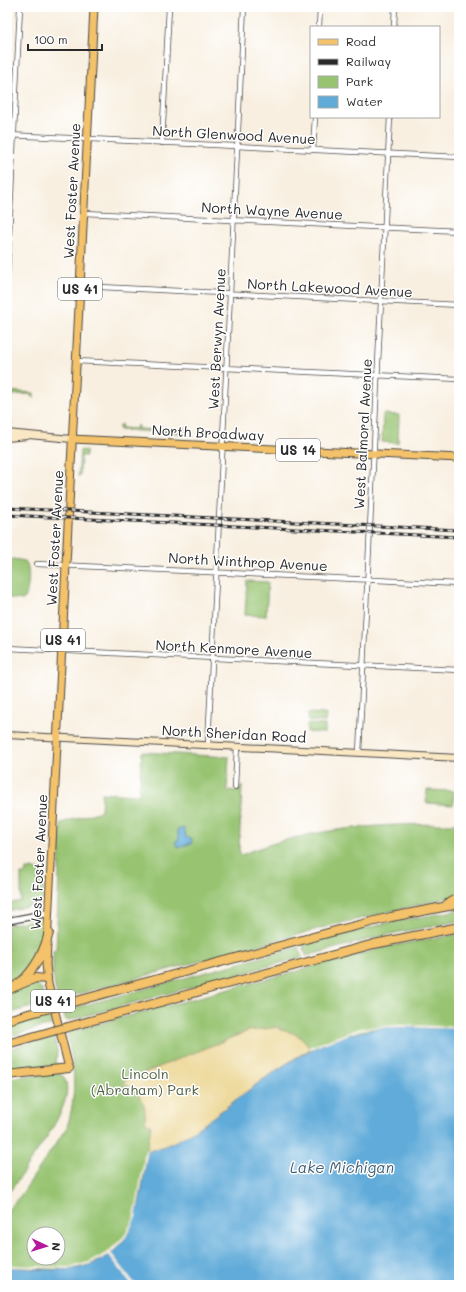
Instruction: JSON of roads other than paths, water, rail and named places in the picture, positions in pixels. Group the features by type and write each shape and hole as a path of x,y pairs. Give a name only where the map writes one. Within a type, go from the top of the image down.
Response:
{"highway":[{"path":"445,906 459,897"},
{"path":"7,1020 339,930 459,904"},
{"path":"7,1044 374,944 459,927"},
{"name":"US 41","path":"10,988 24,979 34,967 44,949 49,933"},
{"path":"10,988 36,978 48,980"},
{"name":"US 41","path":"7,1075 69,1068"}],"main road":[{"name":"West Foster Avenue","path":"69,1068 48,980 46,964 49,933 94,7"},
{"name":"North Broadway","path":"7,433 72,439 459,458"},
{"name":"North Broadway","path":"7,438 28,436"},
{"name":"North Sheridan Road","path":"7,735 459,758"}],"street":[{"path":"7,277 20,7"},
{"path":"162,143 169,7"},
{"name":"West Berwyn Avenue","path":"208,745 244,7"},
{"path":"319,26 320,7"},
{"path":"394,26 395,7"},
{"path":"313,150 314,118"},
{"name":"West Balmoral Avenue","path":"359,753 390,118"},
{"name":"North Glenwood Avenue","path":"7,135 459,157"},
{"name":"North Wayne Avenue","path":"84,213 459,231"},
{"name":"North Lakewood Avenue","path":"80,286 459,305"},
{"path":"76,361 459,379"},
{"name":"North Winthrop Avenue","path":"37,564 459,584"},
{"name":"North Kenmore Avenue","path":"7,648 459,670"},
{"path":"235,787 237,746"},
{"path":"7,920 49,913"}],"water":[{"path":"184,828 186,837 191,838 192,843 178,848 175,842 179,839 177,830"},
{"name":"Lake Michigan","path":"400,1027 459,1029 459,1285 7,1285 7,1267 48,1270 72,1269 94,1263 110,1254 122,1241 131,1226 137,1209 147,1151 169,1144 188,1134 285,1065 327,1042 350,1034 374,1029"}],"railway":[{"path":"7,508 459,530"},
{"path":"7,515 459,537"}],"park label":[{"name":"Lincoln (Abraham) Park","path":"145,1082"}]}
